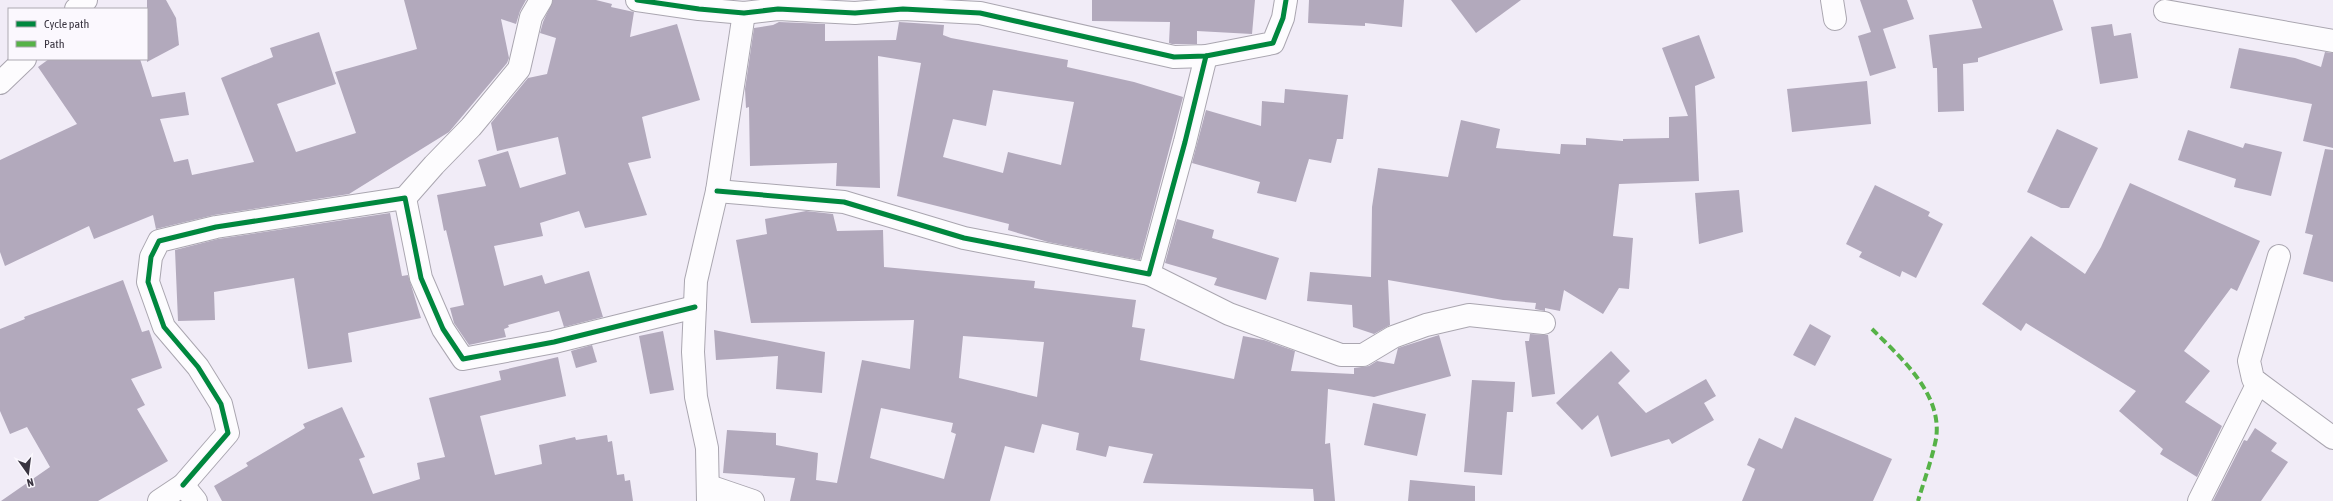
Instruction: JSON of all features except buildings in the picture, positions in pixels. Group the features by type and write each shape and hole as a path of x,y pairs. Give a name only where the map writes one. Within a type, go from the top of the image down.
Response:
{"street":[{"path":"77,8 86,0"},
{"path":"159,501 189,493 228,433 221,404 198,367 164,327 148,282 151,257 159,241 216,227 405,198 434,165 471,128 519,70 531,17 541,0"},
{"path":"637,0 699,9 744,13 778,9 856,7 980,13 1174,57 1206,56 1273,44 1283,18 1286,0"},
{"path":"2165,11 2333,41"},
{"path":"744,13 717,191 696,282 693,352 696,397 707,448 708,493 753,501"},
{"path":"1149,274 1185,142 1206,56"},
{"path":"0,83 24,60"},
{"path":"717,191 844,202 964,238 1149,274 1229,314 1341,355 1363,355 1399,335 1426,325 1469,315 1544,323"},
{"path":"405,198 421,278 443,330 463,359 554,342 695,306"},
{"path":"2279,256 2249,361 2253,379 2333,438"},
{"path":"2199,501 2258,383"}],"marked path":[{"path":"1872,329 1918,378 1933,407 1936,423 1936,439 1918,501"}],"cycle path":[{"path":"637,0 699,9 744,13 778,9 855,13 903,9 980,13 1174,57 1206,56 1273,43 1283,18 1286,0"},
{"path":"717,191 844,202 964,238 1149,274 1185,142 1206,56"},
{"path":"183,485 228,433 221,404 198,367 164,327 148,282 151,257 159,241 216,227 405,198 421,278 443,329 463,359 554,342 695,307"}]}
